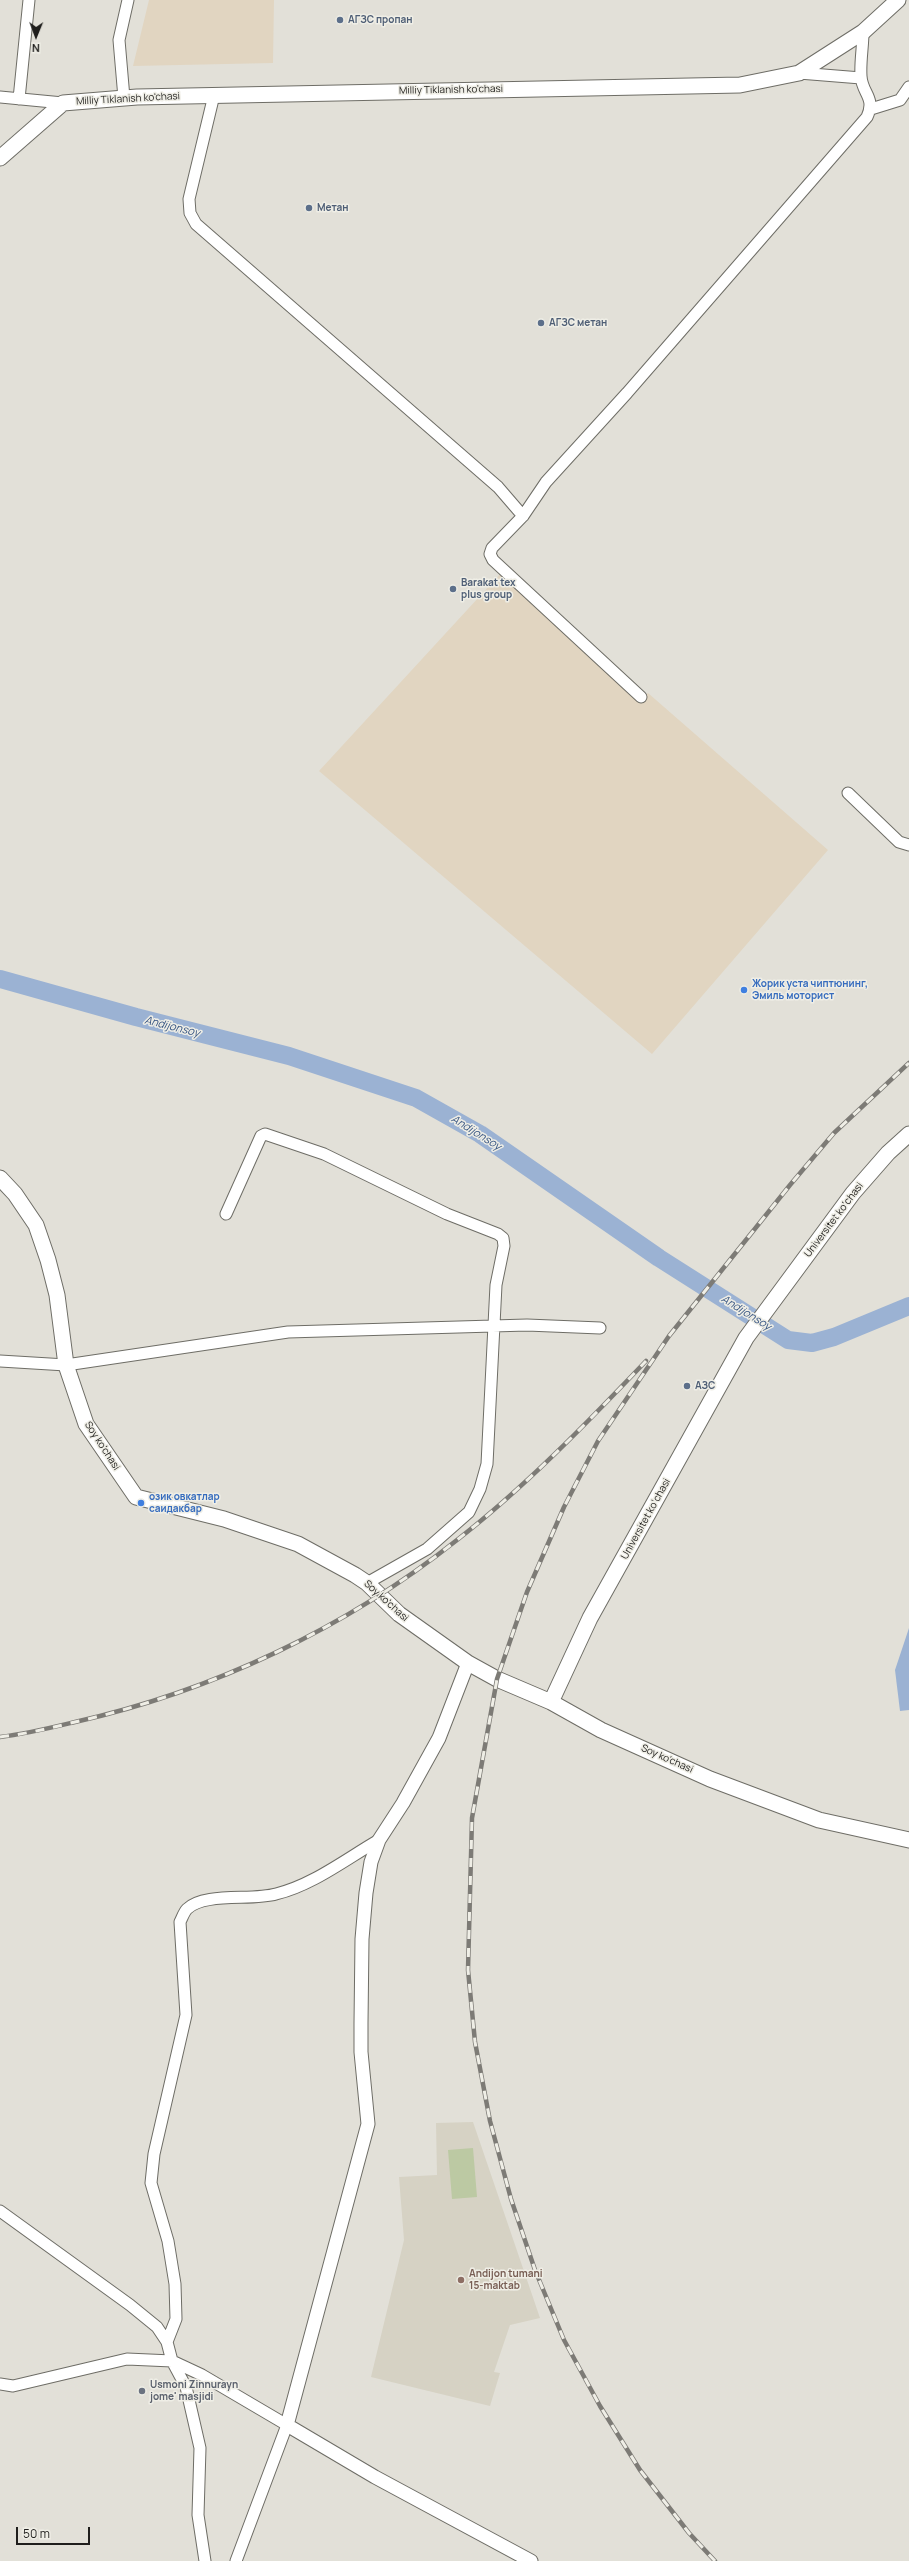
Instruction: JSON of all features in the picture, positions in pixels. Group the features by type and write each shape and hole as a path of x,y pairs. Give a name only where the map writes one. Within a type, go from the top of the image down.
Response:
{"main road":[{"name":"Milliy Tiklanish ko'chasi","path":"0,158 63,103 124,98 214,95 740,84 799,73 864,32 898,0"},
{"name":"Universitet kо‘chasi","path":"551,1702 590,1618 746,1338 853,1193 888,1153 909,1134"},
{"name":"Soy ko'chasi","path":"0,1178 15,1194 36,1225 57,1294 66,1365 86,1424 136,1497 224,1519 298,1544 367,1583 399,1614 468,1663 497,1679 551,1702 601,1730 710,1779 819,1820 909,1840"}],"street":[{"path":"19,98 29,0"},
{"path":"124,98 119,40 128,0"},
{"path":"641,696 493,560 490,554 492,548 523,516 546,482 700,310 867,118 871,108 870,99 861,78 864,32"},
{"path":"799,73 861,78"},
{"path":"871,108 900,100 909,87"},
{"path":"214,95 189,199 190,213 196,224 498,487 523,516"},
{"path":"0,97 63,103"},
{"path":"848,794 899,842 909,845"},
{"path":"226,1214 261,1136 271,1135 324,1154 447,1214 498,1234 503,1238 504,1246 496,1285 487,1464 474,1501 469,1512 427,1548 367,1583"},
{"path":"0,1361 66,1365 288,1332 495,1326 600,1328"},
{"path":"236,2561 288,2425 368,2124 361,2052 362,1939 366,1893 371,1862 379,1840 403,1803 439,1738 468,1663"},
{"path":"167,2342 176,2319 175,2284 168,2241 151,2183 154,2154 186,2015 180,1922 186,1910 196,1903 208,1899 240,1899 276,1895 317,1877 379,1840"},
{"path":"0,2210 135,2309 157,2327 167,2342 172,2361 186,2387 200,2448 198,2515 205,2561"},
{"path":"0,2384 13,2386 127,2359 172,2361 202,2375 375,2477 531,2561"}],"shaded area":[{"path":"149,0 274,0 273,63 133,66"},
{"path":"502,572 642,699 648,693 828,850 652,1054 319,771"},
{"name":"Andijon tumani 15-maktab","path":"473,2122 540,2318 510,2325 494,2372 500,2373 490,2406 371,2377 404,2240 399,2177 437,2175 436,2123"}],"green space":[{"path":"473,2148 477,2197 452,2199 448,2150"}],"water":[{"path":"909,1628 909,1710 900,1711 895,1670"}],"waterway":[{"name":"Andijonsoy","path":"0,979 136,1017 289,1056 416,1098 480,1134 659,1258 788,1340 812,1343 834,1337 909,1306"}],"railway":[{"path":"715,2561 689,2533 640,2470 600,2406 564,2340 535,2270 511,2199 490,2121 475,2042 468,1970 472,1818 497,1679 527,1592 564,1507 598,1441 669,1336 790,1185 834,1133 909,1063"},
{"path":"0,1737 29,1733 75,1722 126,1709 177,1693 227,1674 324,1628 370,1601 414,1572 482,1520 555,1454 646,1361"}],"place":[{"name":"АГЗС пропан","path":"340,20"},
{"name":"Метан","path":"309,208"},
{"name":"АГЗС метан","path":"541,323"},
{"name":"Barakat tex plus group","path":"453,589"},
{"name":"Жорик уста чиптюнинг, Эмиль моторист","path":"744,990"},
{"name":"АЗС","path":"687,1386"},
{"name":"озик овкатлар саидакбар","path":"141,1503"},
{"name":"Andijon tumani 15-maktab","path":"461,2280"},
{"name":"Usmoni Zinnurayn jome' masjidi","path":"142,2391"}]}
